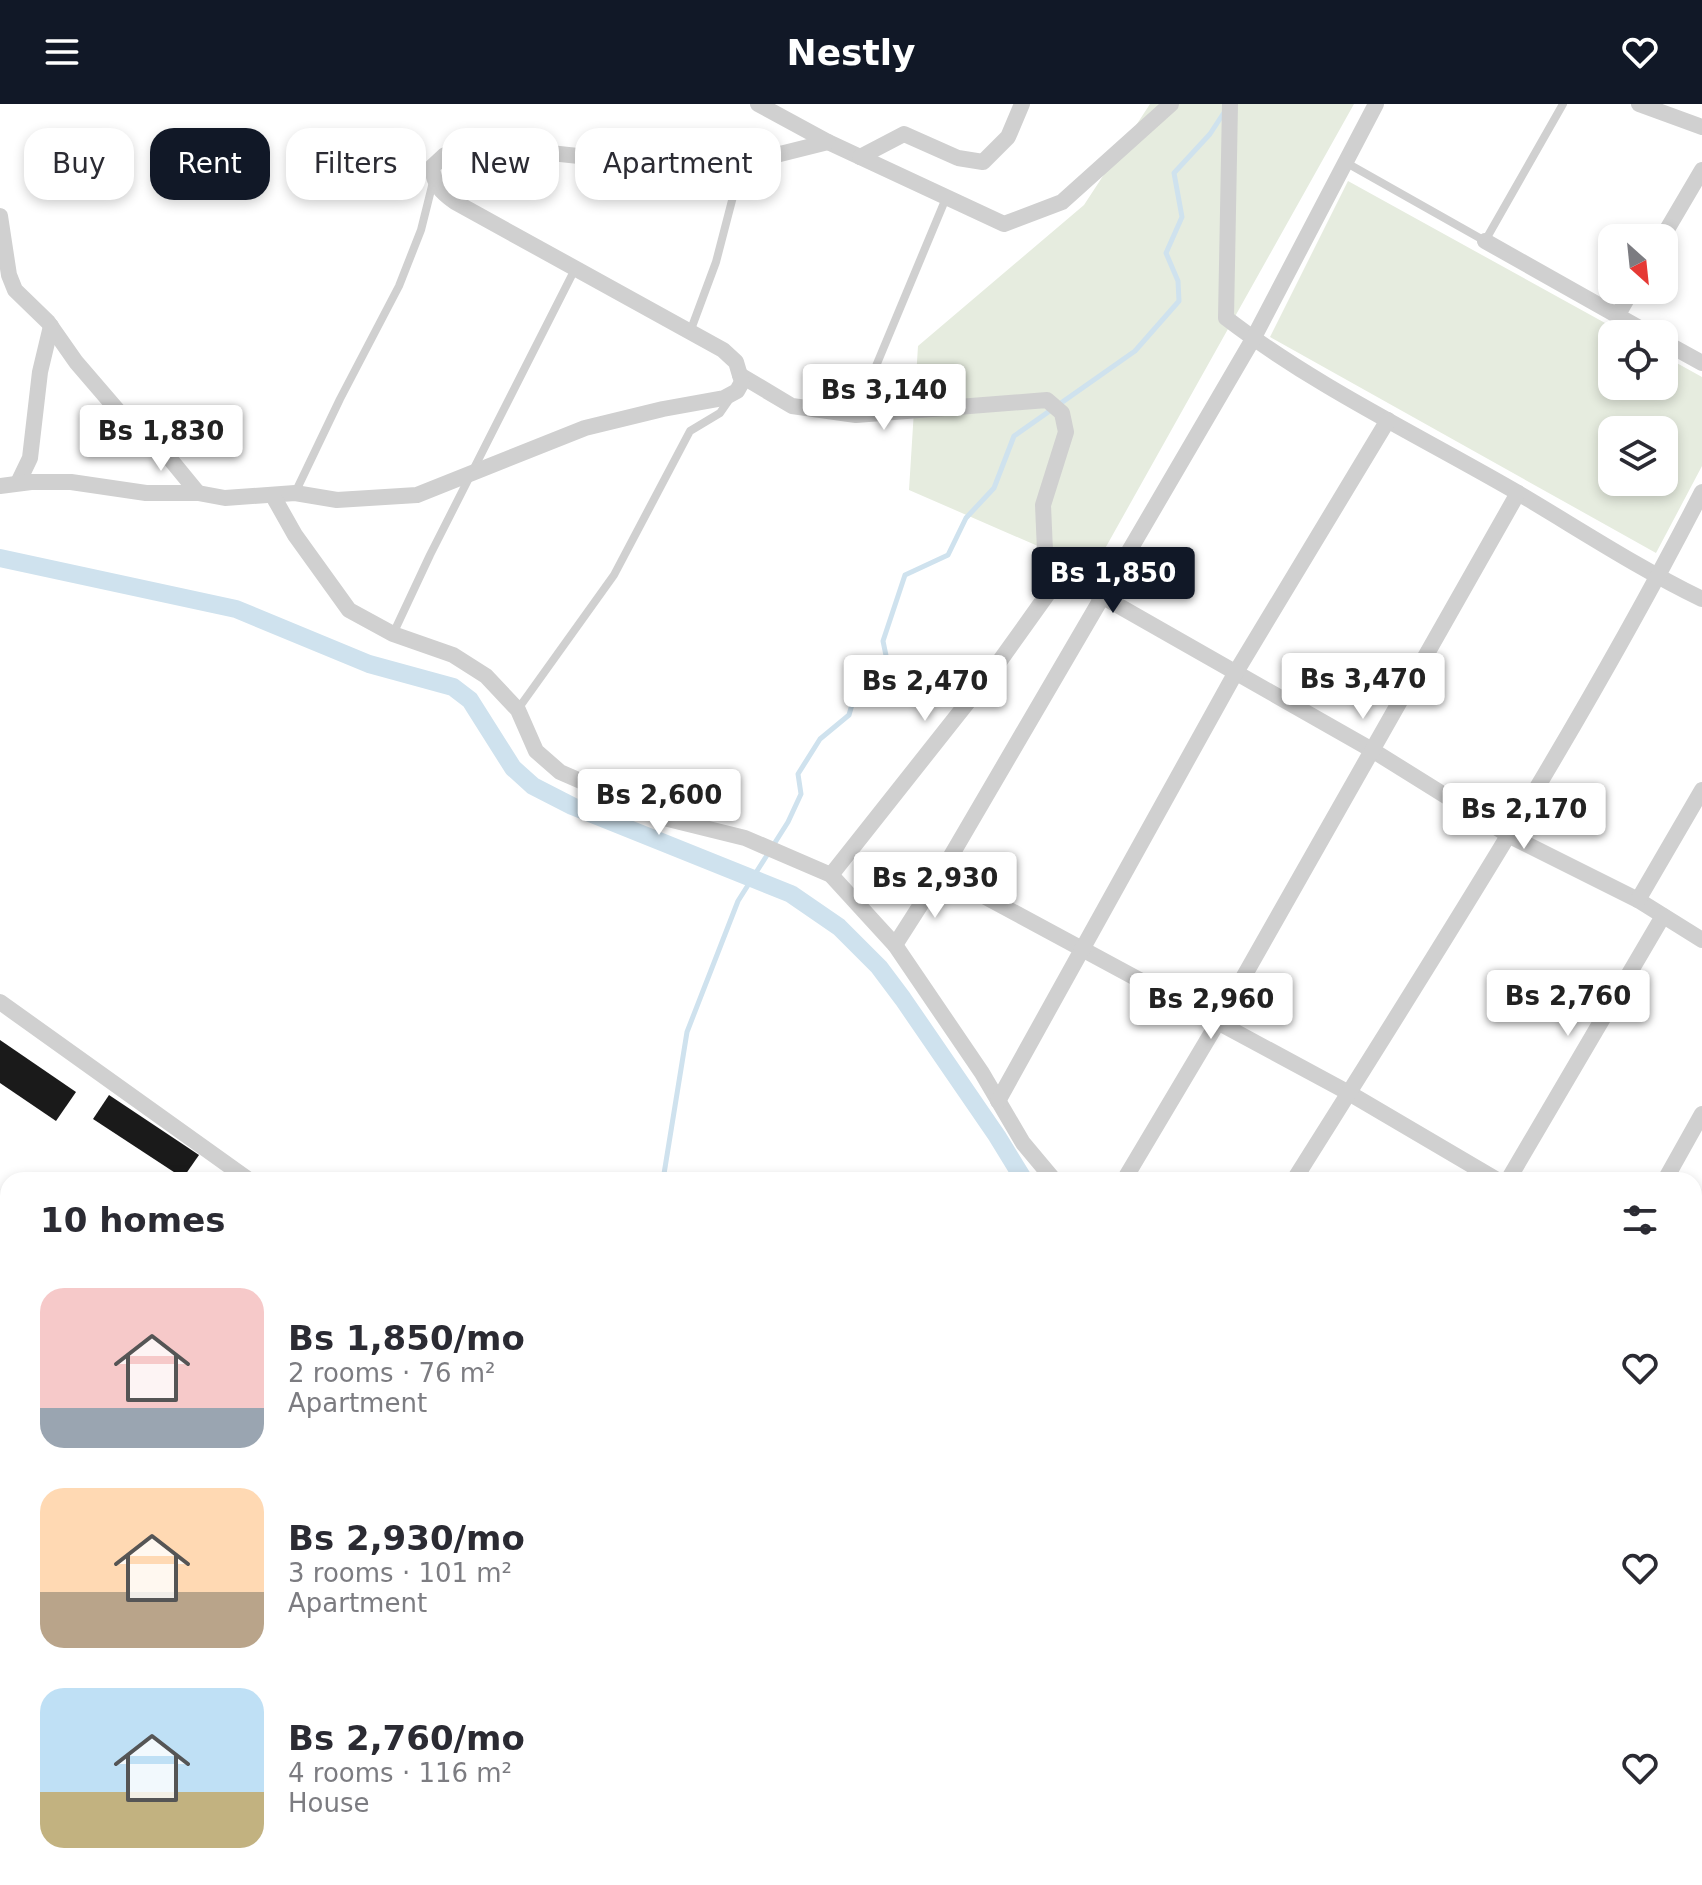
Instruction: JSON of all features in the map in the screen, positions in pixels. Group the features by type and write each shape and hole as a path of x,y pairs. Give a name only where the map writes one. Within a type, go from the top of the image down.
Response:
{"street":[{"path":"758,104 828,142 1004,224 1062,202 1171,104"},
{"path":"860,157 904,134 958,158 983,162 1008,137 1022,104"},
{"path":"1230,104 1226,318 1253,339 1388,420 1518,493 1658,578 1702,599"},
{"path":"895,945 941,873 1253,339 1376,104"},
{"path":"1639,104 1702,127"},
{"path":"781,153 828,142"},
{"path":"0,486 71,482 146,493 198,493 225,498 295,493 337,500 417,495 585,428 724,398 734,392 742,382 736,362 723,350 455,202 441,192 433,181 432,167 445,155 485,146 575,156"},
{"path":"1670,224 1702,170"},
{"path":"0,216 9,275 15,290 51,326 76,362 119,412 157,443 198,493"},
{"path":"1485,241 1624,320"},
{"path":"1617,316 1624,304"},
{"path":"18,483 30,458 40,372 51,326"},
{"path":"1678,350 1702,363"},
{"path":"740,375 792,406 856,415 1047,400 1062,413 1066,432 1043,505 1045,551 1054,569 1372,750 1510,836 1638,900 1702,940"},
{"path":"998,1101 1236,672 1388,420"},
{"path":"1299,1172 1510,836 1658,578 1702,492"},
{"path":"1129,1172 1218,1022 1518,493"},
{"path":"273,496 295,535 349,610 393,634 453,655 486,676 518,710 536,751 560,772 668,819 745,838 831,875 895,945 1023,1143 1047,1172"},
{"path":"831,875 994,669 1049,592 1054,569"},
{"path":"1638,900 1702,790"},
{"path":"941,873 1349,1093 1483,1172"},
{"path":"1513,1172 1663,916"},
{"path":"0,1002 238,1172"},
{"path":"1669,1172 1702,1114"}],"lane":[{"path":"1344,162 1485,241 1563,104"},
{"path":"295,493 399,286 421,230 433,181"},
{"path":"856,415 946,197"},
{"path":"690,332 716,262 733,200"},
{"path":"393,634 575,269"},
{"path":"518,710 614,575 690,431 720,413 734,392"}],"shaded area":[{"path":"1150,104 1354,104 1093,570 909,490 918,346 1084,205"},
{"path":"1348,181 1600,320 1598,400 1678,400 1678,364 1702,377 1702,466 1656,553 1270,337"}],"building":[{"path":"0,1040 76,1092 56,1121 0,1083"},
{"path":"109,1095 199,1155 187,1172 174,1172 93,1119"}],"waterway":[{"path":"664,1172 687,1032 738,901 788,822 801,794 798,774 820,739 849,715 858,683 889,670 883,641 905,575 948,555 966,518 994,488 1014,436 1135,351 1179,301 1178,281 1166,253 1182,217 1174,173 1210,134 1225,111"},
{"path":"0,558 236,609 369,664 453,687 470,700 513,768 533,786 572,806 791,894 839,927 879,967 903,999 1019,1172"}]}
